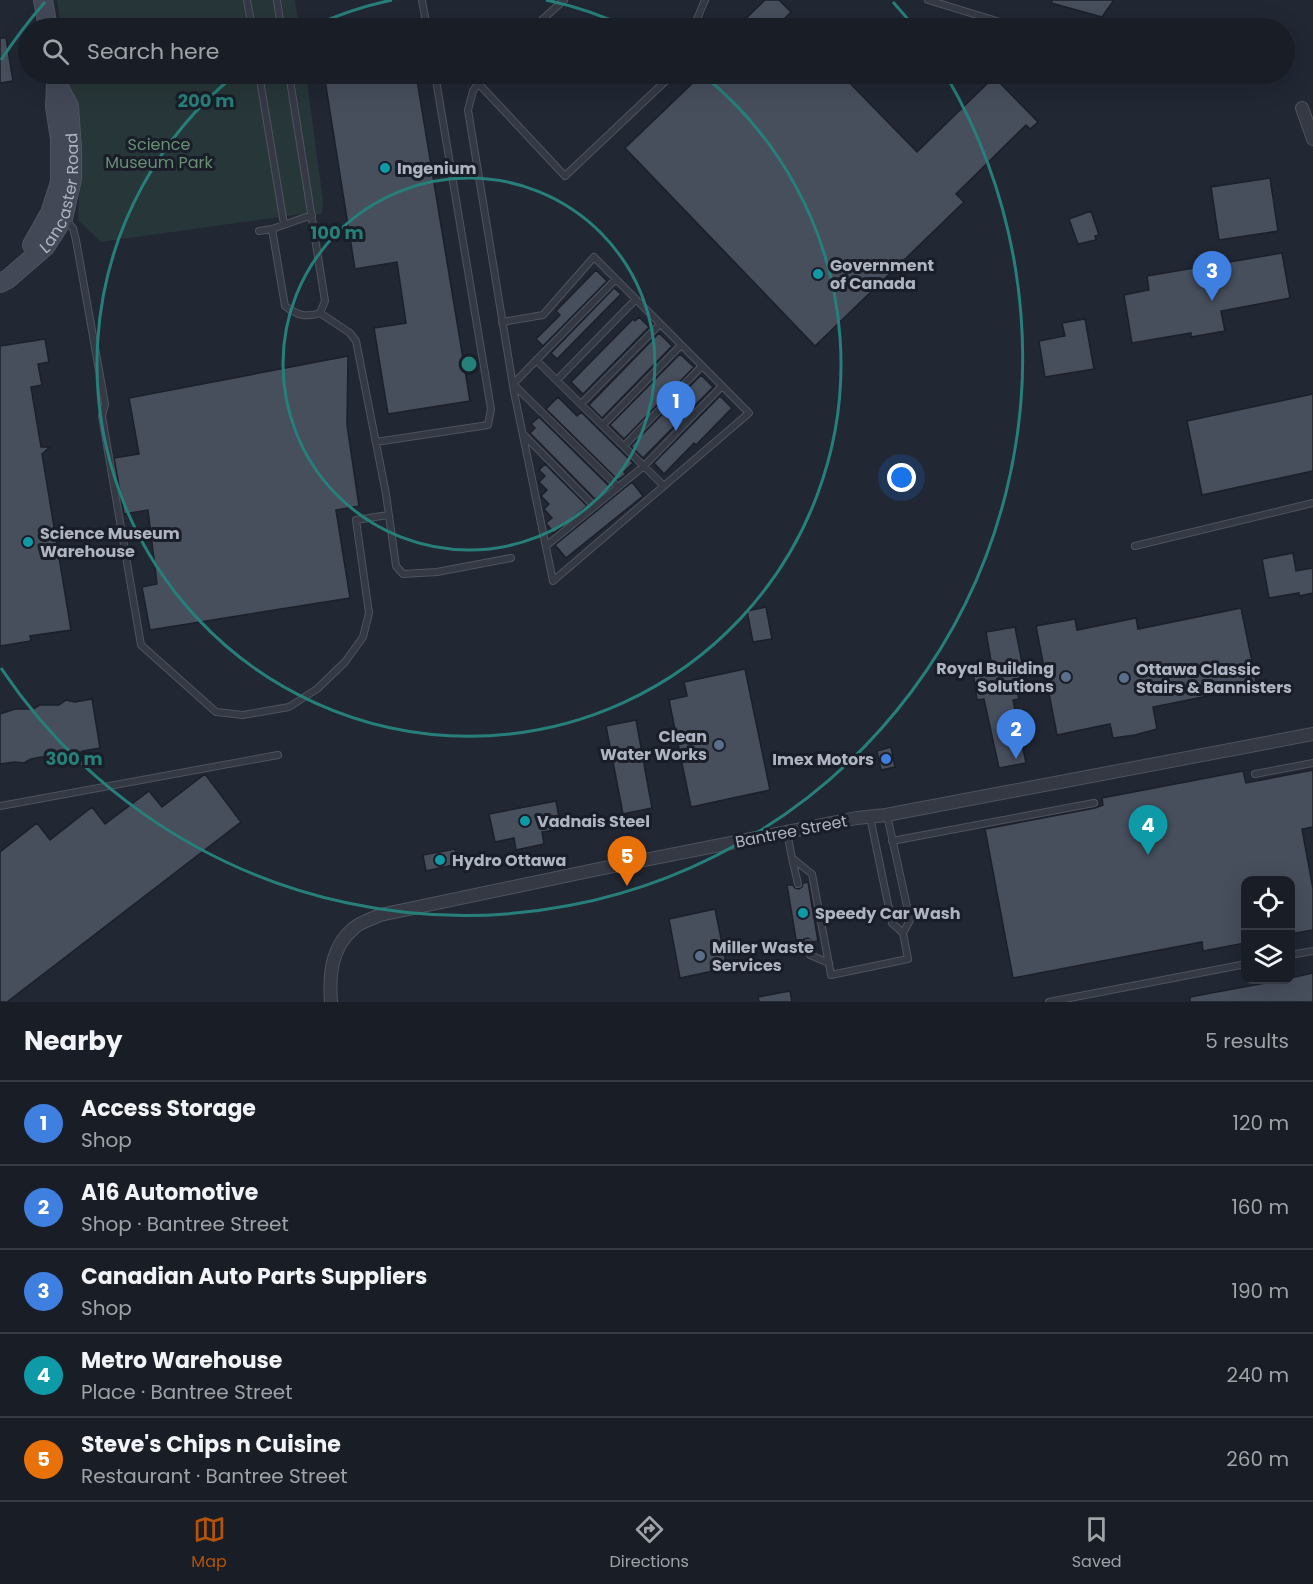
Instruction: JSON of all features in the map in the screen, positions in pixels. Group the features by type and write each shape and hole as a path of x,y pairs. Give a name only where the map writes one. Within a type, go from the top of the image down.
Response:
{"street":[{"path":"43,0 46,18"},
{"name":"Lancaster Road","path":"0,283 16,273 45,247 72,179 69,106 58,84"},
{"path":"1302,108 1313,139"},
{"name":"Lancaster Road","path":"0,275 57,216"},
{"name":"Bantree Street","path":"331,1002 329,978 336,950 354,927 380,915 787,832 1313,734"}],"lane":[{"path":"247,0 250,18"},
{"path":"277,0 280,18"},
{"path":"422,0 425,18"},
{"path":"544,18 564,0"},
{"path":"697,18 705,0"},
{"path":"928,0 987,18"},
{"path":"261,84 284,224"},
{"path":"291,84 325,301 320,313"},
{"path":"376,442 488,425 491,409 437,84"},
{"path":"502,322 543,315 594,257 749,413 553,581 513,384 502,322 468,110 473,91 478,84 565,176 662,84"},
{"path":"259,231 272,229 312,215"},
{"path":"57,216 73,228 79,256 105,404 102,416 141,645 194,694 216,712 243,716 289,706 317,689 345,662 363,637 369,613 356,520 388,515"},
{"path":"272,229 285,306 297,315 309,316 320,313 350,333 356,341 386,494 396,566 403,574 430,573 511,558"},
{"path":"513,384 616,279"},
{"path":"557,380 636,299"},
{"path":"581,405 660,324"},
{"path":"603,425 681,345"},
{"path":"536,360 664,486"},
{"path":"624,446 702,366"},
{"path":"513,384 618,487"},
{"path":"546,546 644,466 722,386"},
{"path":"523,434 594,506"},
{"path":"1135,546 1313,503"},
{"path":"0,806 278,755"},
{"path":"1255,774 1313,763"},
{"path":"892,841 1094,803"},
{"path":"792,858 812,874 831,975 908,959 903,933 909,920 886,815"},
{"path":"870,817 892,923 903,933"},
{"path":"787,832 798,884"},
{"path":"808,943 810,955 829,963"},
{"path":"1295,954 1313,951"},
{"path":"1049,1002 1241,965"}],"green space":[{"path":"57,0 295,0 298,18 60,18"},
{"name":"Science Museum Park","path":"68,84 307,84 323,201 322,214 301,214 101,242 78,220 80,177"}],"building":[{"path":"765,0 779,0 791,12 785,18 746,18"},
{"path":"1052,0 1114,0 1102,17 1051,3"},
{"path":"0,38 6,38 13,81 0,83"},
{"name":"Ingenium","path":"326,84 418,84 470,401 388,414 374,328 406,323 397,262 355,269"},
{"name":"Government of Canada","path":"692,84 851,84 917,152 987,84 1001,84 1038,122 1030,129 1026,125 956,194 964,202 815,346 625,148"},
{"path":"1270,178 1278,231 1219,240 1211,187"},
{"path":"1091,211 1099,235 1095,236 1096,240 1078,244 1069,219"},
{"path":"1282,253 1290,298 1221,311 1225,331 1191,337 1191,333 1132,343 1124,295 1149,290 1147,276"},
{"path":"596,270 607,281 543,346 536,339 560,315 556,311"},
{"path":"614,288 621,294 557,359 551,353"},
{"path":"639,317 649,327 583,394 571,382 633,319 635,321"},
{"path":"1085,319 1094,369 1045,377 1039,341 1065,336 1062,323"},
{"path":"659,333 672,346 602,418 589,405"},
{"name":"Science Museum Warehouse","path":"45,339 49,362 38,364 42,385 31,387 41,447 50,447 42,454 71,630 30,636 31,641 0,646 0,346"},
{"path":"680,354 694,367 624,439 610,425"},
{"path":"348,356 347,425 359,506 336,510 350,598 150,630 142,587 157,584 148,510 124,514 114,458 139,454 129,398"},
{"path":"701,375 713,387 643,458 631,446"},
{"path":"1313,394 1313,471 1202,495 1187,421"},
{"path":"720,396 732,408 664,474 654,463"},
{"path":"558,397 577,416 581,412 633,463 624,472 626,474 618,480 546,409"},
{"path":"539,417 610,487 595,499 530,433 535,428 531,424"},
{"path":"545,464 587,506 554,533 546,523 552,518 544,509 549,504 541,496 547,490 539,482 545,476 539,470"},
{"path":"632,482 643,496 566,558 555,545"},
{"path":"1293,553 1296,571 1313,568 1313,593 1269,598 1262,559"},
{"path":"766,607 772,639 753,642 747,611"},
{"path":"1241,608 1257,686 1153,707 1157,729 1135,735 1113,738 1110,724 1057,735 1036,626 1075,619 1077,630 1136,618 1138,629"},
{"path":"1015,627 1026,683 1016,685 1019,699 1013,700 1026,763 999,768 984,699 977,700 972,665 991,661 986,632"},
{"name":"Clean Water Works","path":"745,669 770,790 691,807 669,700 687,696 684,682"},
{"path":"92,699 100,748 75,755 67,753 57,755 50,759 41,757 24,763 0,764 0,714 15,709 33,709 40,705 59,705 66,700 75,702"},
{"path":"636,720 652,808 623,814 606,726"},
{"name":"Imex Motors","path":"891,747 895,767 881,770 877,751"},
{"path":"1313,770 1313,827 1302,829 1313,889 1313,930 1295,933 1295,876 1241,876 1241,944 1203,951 1202,942 1013,978 985,829 1095,808 1103,805 1102,798 1243,771 1246,783"},
{"path":"205,774 241,822 7,1002 0,1002 0,852 37,823 50,840 92,807 105,824 149,791 162,807"},
{"name":"Vadnais Steel","path":"556,801 561,829 542,832 544,844 516,850 514,838 495,842 489,814"},
{"name":"Hydro Ottawa","path":"455,849 458,864 426,871 423,855"},
{"name":"Speedy Car Wash","path":"808,882 818,941 813,942 808,938 804,939 803,944 797,945 787,885 793,885 799,889 803,883"},
{"name":"Miller Waste Services","path":"715,909 727,968 680,978 669,919"},
{"path":"1313,973 1313,1002 1190,1002 1190,997 1260,984 1295,984 1295,977"},
{"path":"790,991 792,1002 759,1002 758,997"}],"place":[{"name":"Ingenium","path":"385,168"},
{"name":"Government of Canada","path":"818,274"},
{"name":"Canadian Auto Parts Suppliers","path":"1212,301"},
{"name":"Access Storage","path":"676,431"},
{"name":"Science Museum Warehouse","path":"28,542"},
{"name":"Royal Building Solutions","path":"1066,677"},
{"name":"Ottawa Classic Stairs & Bannisters","path":"1124,678"},
{"name":"Clean Water Works","path":"719,745"},
{"name":"Imex Motors","path":"886,759"},
{"name":"A16 Automotive","path":"1016,759"},
{"name":"Vadnais Steel","path":"525,821"},
{"name":"Metro Warehouse","path":"1148,855"},
{"name":"Hydro Ottawa","path":"440,860"},
{"name":"Steve's Chips n Cuisine","path":"627,886"},
{"name":"Speedy Car Wash","path":"803,913"},
{"name":"Miller Waste Services","path":"700,956"}]}
